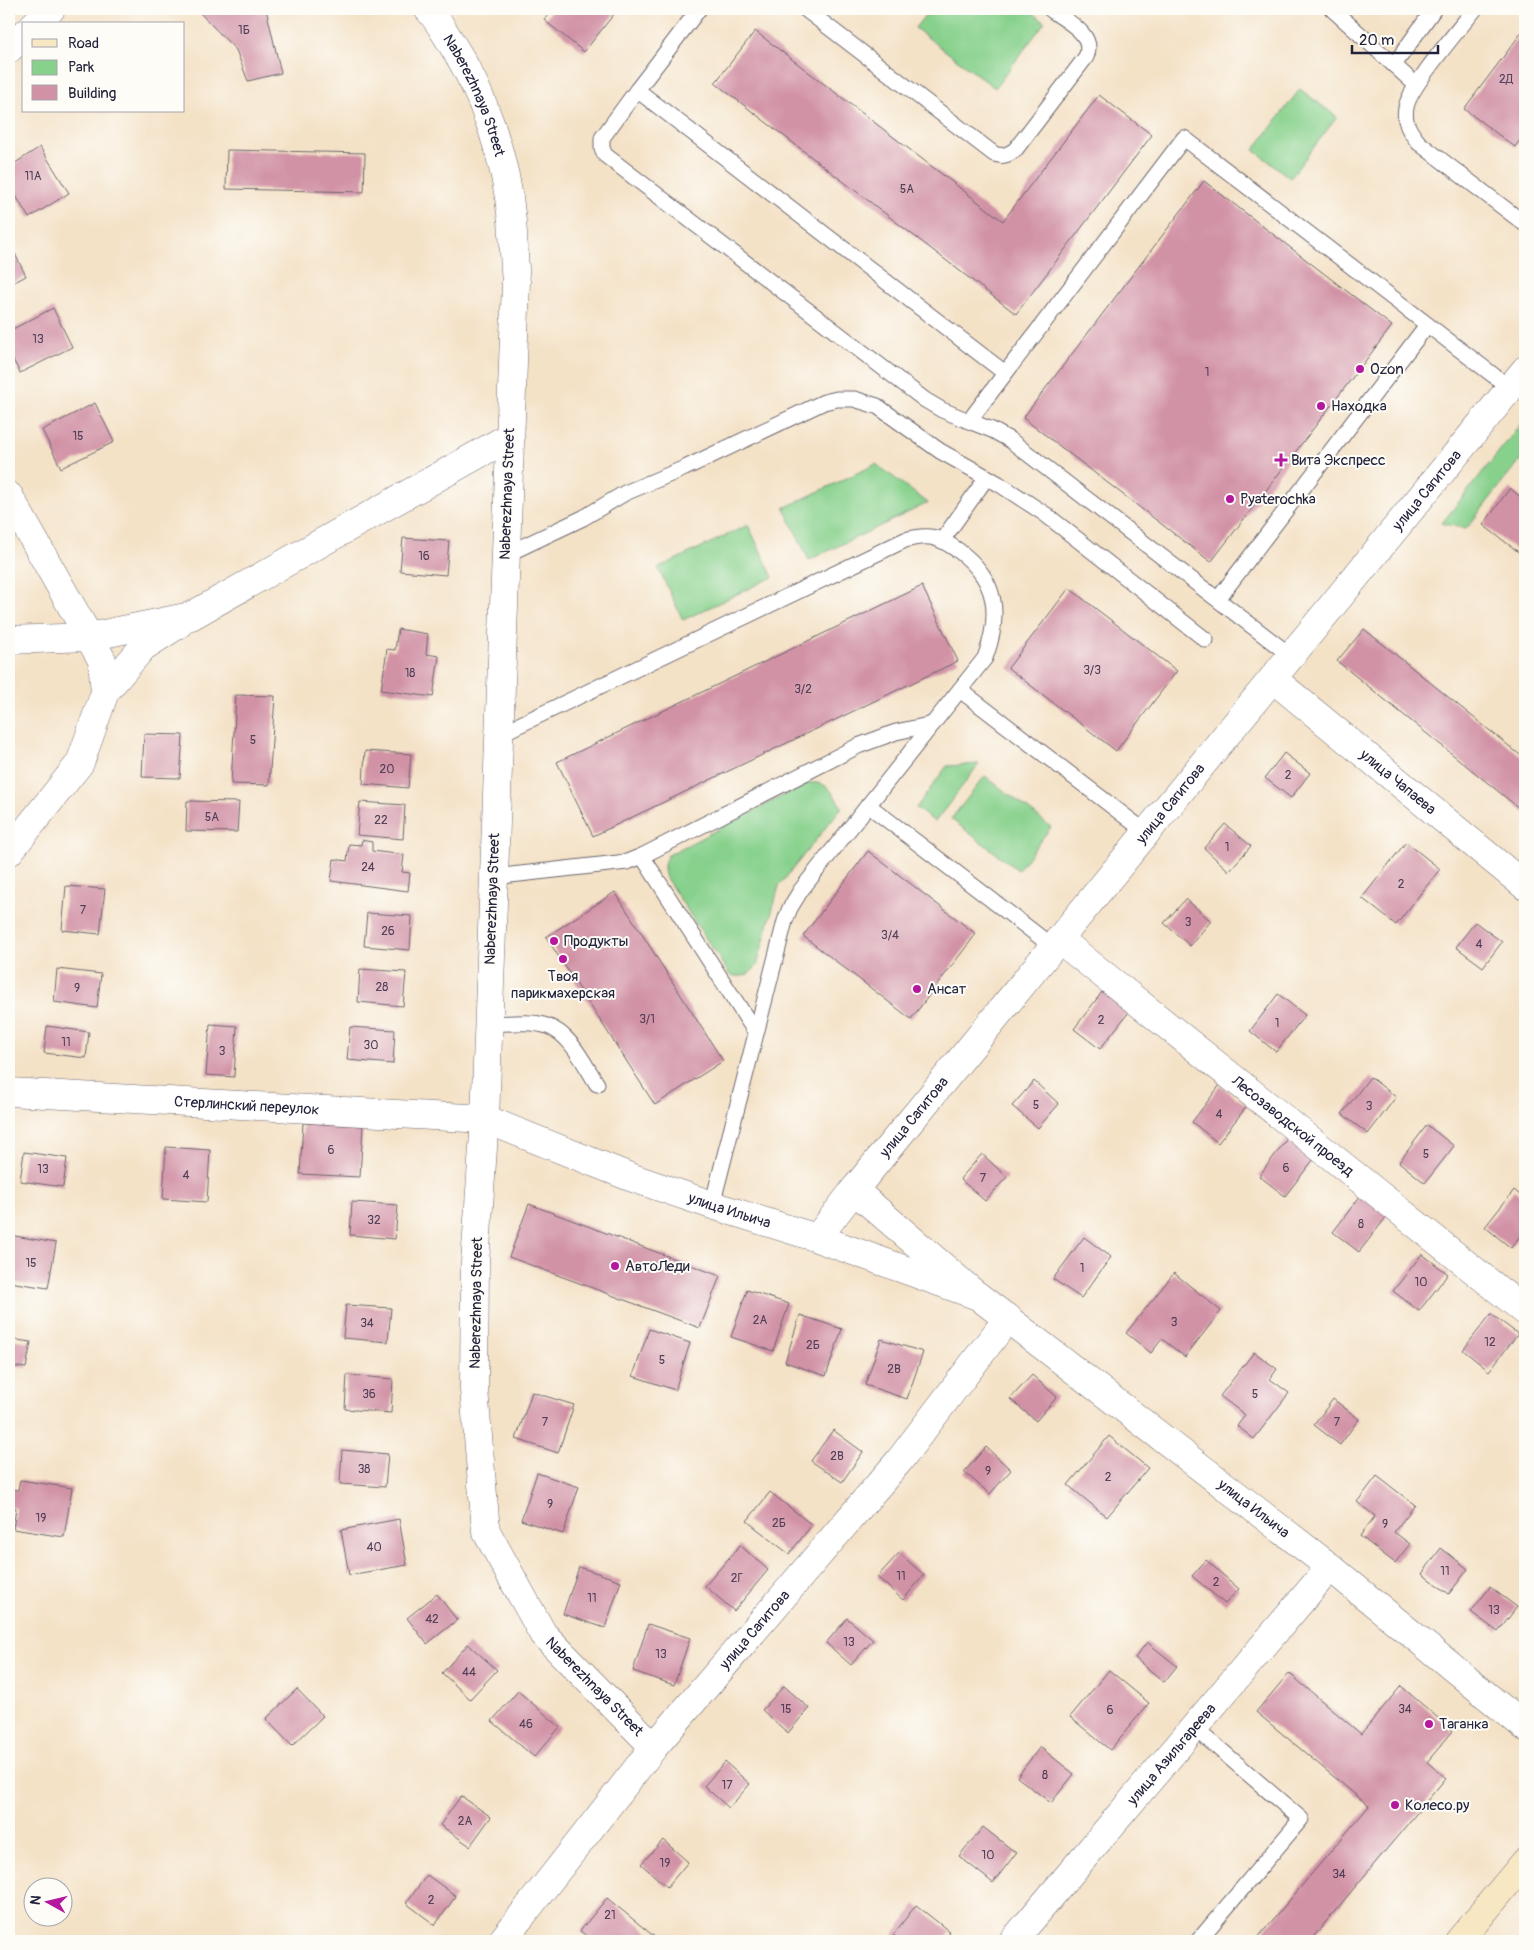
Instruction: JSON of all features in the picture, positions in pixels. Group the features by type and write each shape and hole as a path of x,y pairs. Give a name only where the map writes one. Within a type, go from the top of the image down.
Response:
{"main road":[{"path":"1459,1941 1525,1862"}],"street":[{"path":"37,22 51,9"},
{"name":"Naberezhnaya Street","path":"428,9 459,55 481,99 496,145 506,184 512,220 516,282 484,1120 475,1263 474,1389 486,1531 542,1634 654,1746"},
{"path":"9,48 22,36"},
{"name":"улица Сагитова","path":"817,1238 854,1190 1518,379"},
{"path":"9,852 80,763 105,692 143,647 191,616 509,437"},
{"path":"9,496 102,660 105,692"},
{"path":"9,640 90,637 191,616"},
{"name":"улица Чапаева","path":"1273,679 1525,886"},
{"name":"Лесозаводской проезд","path":"1057,944 1525,1312"},
{"name":"Стерлинский переулок","path":"9,1092 484,1120"},
{"name":"улица Ильича","path":"484,1120 622,1174 712,1206 817,1238 978,1296"},
{"name":"улица Ильича","path":"854,1190 978,1296 1330,1566 1525,1727"},
{"name":"улица Сагитова","path":"502,1941 654,1746 899,1461 1008,1318"},
{"name":"улица Азильгареева","path":"1013,1941 1330,1566"}],"lane":[{"path":"699,9 602,138 602,148 605,155 925,400 942,410 992,430 1010,440 1292,656"},
{"path":"805,9 994,154 1000,156 1007,155 1015,150 1086,57 1089,50 1089,43 1084,35 1050,9"},
{"path":"1332,9 1416,85"},
{"path":"1394,65 1434,9"},
{"path":"1475,9 1416,85 1406,106 1405,119 1410,132 1419,143 1524,222"},
{"path":"637,90 1005,373"},
{"path":"969,421 1184,138 1427,325 1518,379"},
{"path":"1218,599 1427,325"},
{"path":"505,555 583,518 625,493 686,468 824,402 837,399 854,399 877,406 940,451 987,477 1045,514 1206,640"},
{"path":"943,540 987,477"},
{"path":"498,735 905,540 924,536 943,540 972,561 979,568 989,585 993,599 994,626 985,658 801,890 784,921 712,1206"},
{"path":"960,690 1148,833"},
{"path":"493,877 627,862 858,746 896,732 933,724"},
{"path":"868,805 1057,944"},
{"path":"642,856 756,1034"},
{"path":"488,1024 530,1023 546,1025 560,1032 572,1045 598,1084"},
{"path":"1194,1727 1301,1819 1198,1941"}],"green space":[{"path":"930,9 1028,9 1045,22 995,88 915,28"},
{"path":"1300,89 1337,117 1290,178 1254,150"},
{"path":"1521,424 1525,431 1525,454 1466,529 1442,523"},
{"path":"876,464 928,503 809,560 784,508"},
{"path":"748,525 773,577 683,620 658,568"},
{"path":"979,764 935,822 916,808 947,766"},
{"path":"985,776 1051,827 1018,870 951,819"},
{"path":"808,783 825,786 832,792 842,807 779,886 757,965 751,972 745,975 730,975 666,878 664,863 668,855"}],"building":[{"path":"196,9 266,9 281,73 248,81 236,50"},
{"path":"553,9 618,9 584,52 544,20"},
{"path":"1525,28 1525,133 1515,147 1464,109"},
{"path":"755,31 1003,221 1099,95 1152,135 1016,314 715,83"},
{"path":"40,147 69,193 29,218 9,184 9,167"},
{"path":"227,150 365,153 364,192 226,189"},
{"path":"1204,181 1392,326 1211,562 1023,418"},
{"path":"9,242 26,276 9,285"},
{"path":"53,308 72,347 20,373 9,352 9,331"},
{"path":"95,403 114,442 61,468 42,430"},
{"path":"1510,488 1525,501 1525,557 1483,525"},
{"path":"403,538 449,541 446,575 400,571"},
{"path":"922,586 958,661 593,836 557,762"},
{"path":"1069,588 1177,671 1116,751 1008,668"},
{"path":"398,629 428,634 426,654 439,656 433,697 381,690 387,649 395,650"},
{"path":"1364,629 1525,759 1525,813 1337,661"},
{"path":"236,695 275,696 269,785 231,784"},
{"path":"144,734 183,735 180,778 142,777"},
{"path":"365,751 411,754 408,788 363,784"},
{"path":"1284,753 1310,773 1291,798 1265,778"},
{"path":"187,801 239,802 237,832 186,831"},
{"path":"360,802 405,805 403,839 357,835"},
{"path":"1225,824 1251,846 1229,871 1204,848"},
{"path":"362,840 372,842 372,851 404,855 402,872 410,873 408,891 331,881 334,859 347,861 349,844 361,845"},
{"path":"1406,842 1440,869 1396,925 1362,898"},
{"path":"868,851 976,934 911,1019 803,936"},
{"path":"66,886 105,889 100,934 62,930"},
{"path":"615,892 723,1061 655,1105 546,937"},
{"path":"1186,899 1211,921 1190,946 1164,923"},
{"path":"367,913 412,916 410,950 364,946"},
{"path":"1475,922 1502,942 1483,967 1456,947"},
{"path":"57,969 101,974 97,1008 54,1002"},
{"path":"360,969 406,972 403,1006 358,1002"},
{"path":"1102,992 1129,1012 1100,1049 1074,1029"},
{"path":"1278,994 1305,1015 1276,1052 1250,1031"},
{"path":"210,1024 237,1026 234,1077 206,1075"},
{"path":"47,1026 89,1032 86,1058 44,1053"},
{"path":"350,1027 395,1030 393,1064 347,1060"},
{"path":"1370,1077 1396,1097 1368,1134 1342,1114"},
{"path":"1034,1081 1059,1104 1038,1128 1012,1106"},
{"path":"1220,1085 1247,1106 1218,1143 1192,1122"},
{"path":"303,1123 363,1126 360,1177 300,1174"},
{"path":"1427,1125 1454,1146 1425,1183 1399,1162"},
{"path":"1287,1139 1314,1159 1285,1196 1259,1176"},
{"path":"166,1147 210,1150 207,1202 163,1199"},
{"path":"24,1152 67,1158 63,1187 20,1181"},
{"path":"982,1154 1007,1177 985,1201 960,1179"},
{"path":"1514,1190 1525,1199 1525,1229 1511,1248 1485,1227"},
{"path":"1361,1195 1388,1215 1359,1252 1333,1232"},
{"path":"352,1202 398,1205 395,1239 350,1235"},
{"name":"АвтоЛеди","path":"529,1204 720,1276 700,1328 509,1257"},
{"path":"9,1235 56,1243 48,1288 9,1282"},
{"path":"1084,1237 1111,1257 1081,1298 1053,1279"},
{"path":"1422,1254 1448,1274 1419,1311 1393,1291"},
{"path":"1174,1273 1221,1311 1185,1357 1162,1339 1151,1353 1126,1333"},
{"path":"747,1290 789,1304 773,1351 731,1337"},
{"path":"346,1305 391,1308 388,1342 343,1338"},
{"path":"1491,1314 1518,1334 1489,1371 1463,1350"},
{"path":"800,1315 842,1329 826,1376 785,1362"},
{"path":"649,1329 690,1343 675,1390 633,1376"},
{"path":"9,1339 31,1342 26,1368 9,1366"},
{"path":"881,1339 923,1352 907,1399 865,1385"},
{"path":"1254,1352 1277,1369 1270,1379 1289,1393 1254,1439 1237,1426 1245,1415 1220,1396"},
{"path":"347,1375 393,1379 391,1413 345,1409"},
{"path":"1032,1375 1057,1397 1036,1421 1010,1399"},
{"path":"532,1392 574,1405 558,1453 516,1439"},
{"path":"1333,1399 1359,1419 1340,1445 1314,1425"},
{"path":"833,1430 863,1452 842,1482 811,1461"},
{"path":"1109,1436 1148,1468 1107,1517 1068,1485"},
{"path":"986,1447 1011,1470 990,1494 964,1472"},
{"path":"342,1450 388,1454 385,1487 340,1484"},
{"path":"537,1473 579,1487 563,1534 521,1520"},
{"path":"1377,1476 1415,1505 1394,1532 1410,1544 1395,1563 1360,1536 1375,1516 1357,1502"},
{"path":"20,1480 72,1488 64,1537 13,1529 16,1508 9,1507 9,1489 18,1490"},
{"path":"770,1492 812,1525 789,1554 747,1521"},
{"path":"399,1519 407,1565 349,1575 341,1530"},
{"path":"740,1545 768,1570 734,1611 705,1586"},
{"path":"1441,1548 1468,1569 1449,1594 1422,1574"},
{"path":"899,1553 924,1575 903,1600 877,1577"},
{"path":"1206,1560 1239,1589 1225,1604 1192,1576"},
{"path":"579,1567 621,1581 605,1628 563,1614"},
{"path":"1490,1587 1517,1607 1498,1632 1471,1612"},
{"path":"437,1594 457,1620 427,1644 407,1618"},
{"path":"847,1618 873,1640 851,1665 826,1643"},
{"path":"648,1624 690,1638 674,1685 633,1671"},
{"path":"1147,1642 1177,1666 1164,1682 1135,1658"},
{"path":"468,1644 497,1670 470,1699 442,1673"},
{"path":"1109,1670 1149,1703 1110,1750 1070,1717"},
{"path":"1289,1673 1361,1734 1401,1686 1453,1731 1427,1762 1446,1778 1310,1941 1255,1941 1369,1806 1256,1712"},
{"path":"784,1686 809,1708 788,1733 762,1710"},
{"path":"297,1689 323,1716 292,1746 266,1719"},
{"path":"518,1691 560,1727 534,1757 492,1721"},
{"path":"1040,1747 1074,1774 1051,1803 1017,1777"},
{"path":"725,1762 750,1784 729,1808 704,1786"},
{"path":"461,1796 491,1817 470,1846 440,1825"},
{"path":"983,1827 1016,1853 993,1883 959,1856"},
{"path":"663,1840 688,1862 667,1887 641,1864"},
{"path":"427,1875 456,1896 435,1925 406,1903"},
{"path":"607,1898 656,1938 653,1941 593,1941 580,1931"},
{"path":"916,1905 950,1932 943,1941 902,1941 893,1935"}],"place":[{"name":"Ozon","path":"1360,369"},
{"name":"Находка","path":"1321,406"},
{"name":"Вита Экспресс","path":"1281,460"},
{"name":"Pyaterochka","path":"1230,499"},
{"name":"Продукты","path":"554,941"},
{"name":"Твоя парикмахерская","path":"563,959"},
{"name":"Ансат","path":"917,989"},
{"name":"АвтоЛеди","path":"615,1266"},
{"name":"Таганка","path":"1429,1724"},
{"name":"Колесо.ру","path":"1395,1805"}]}
